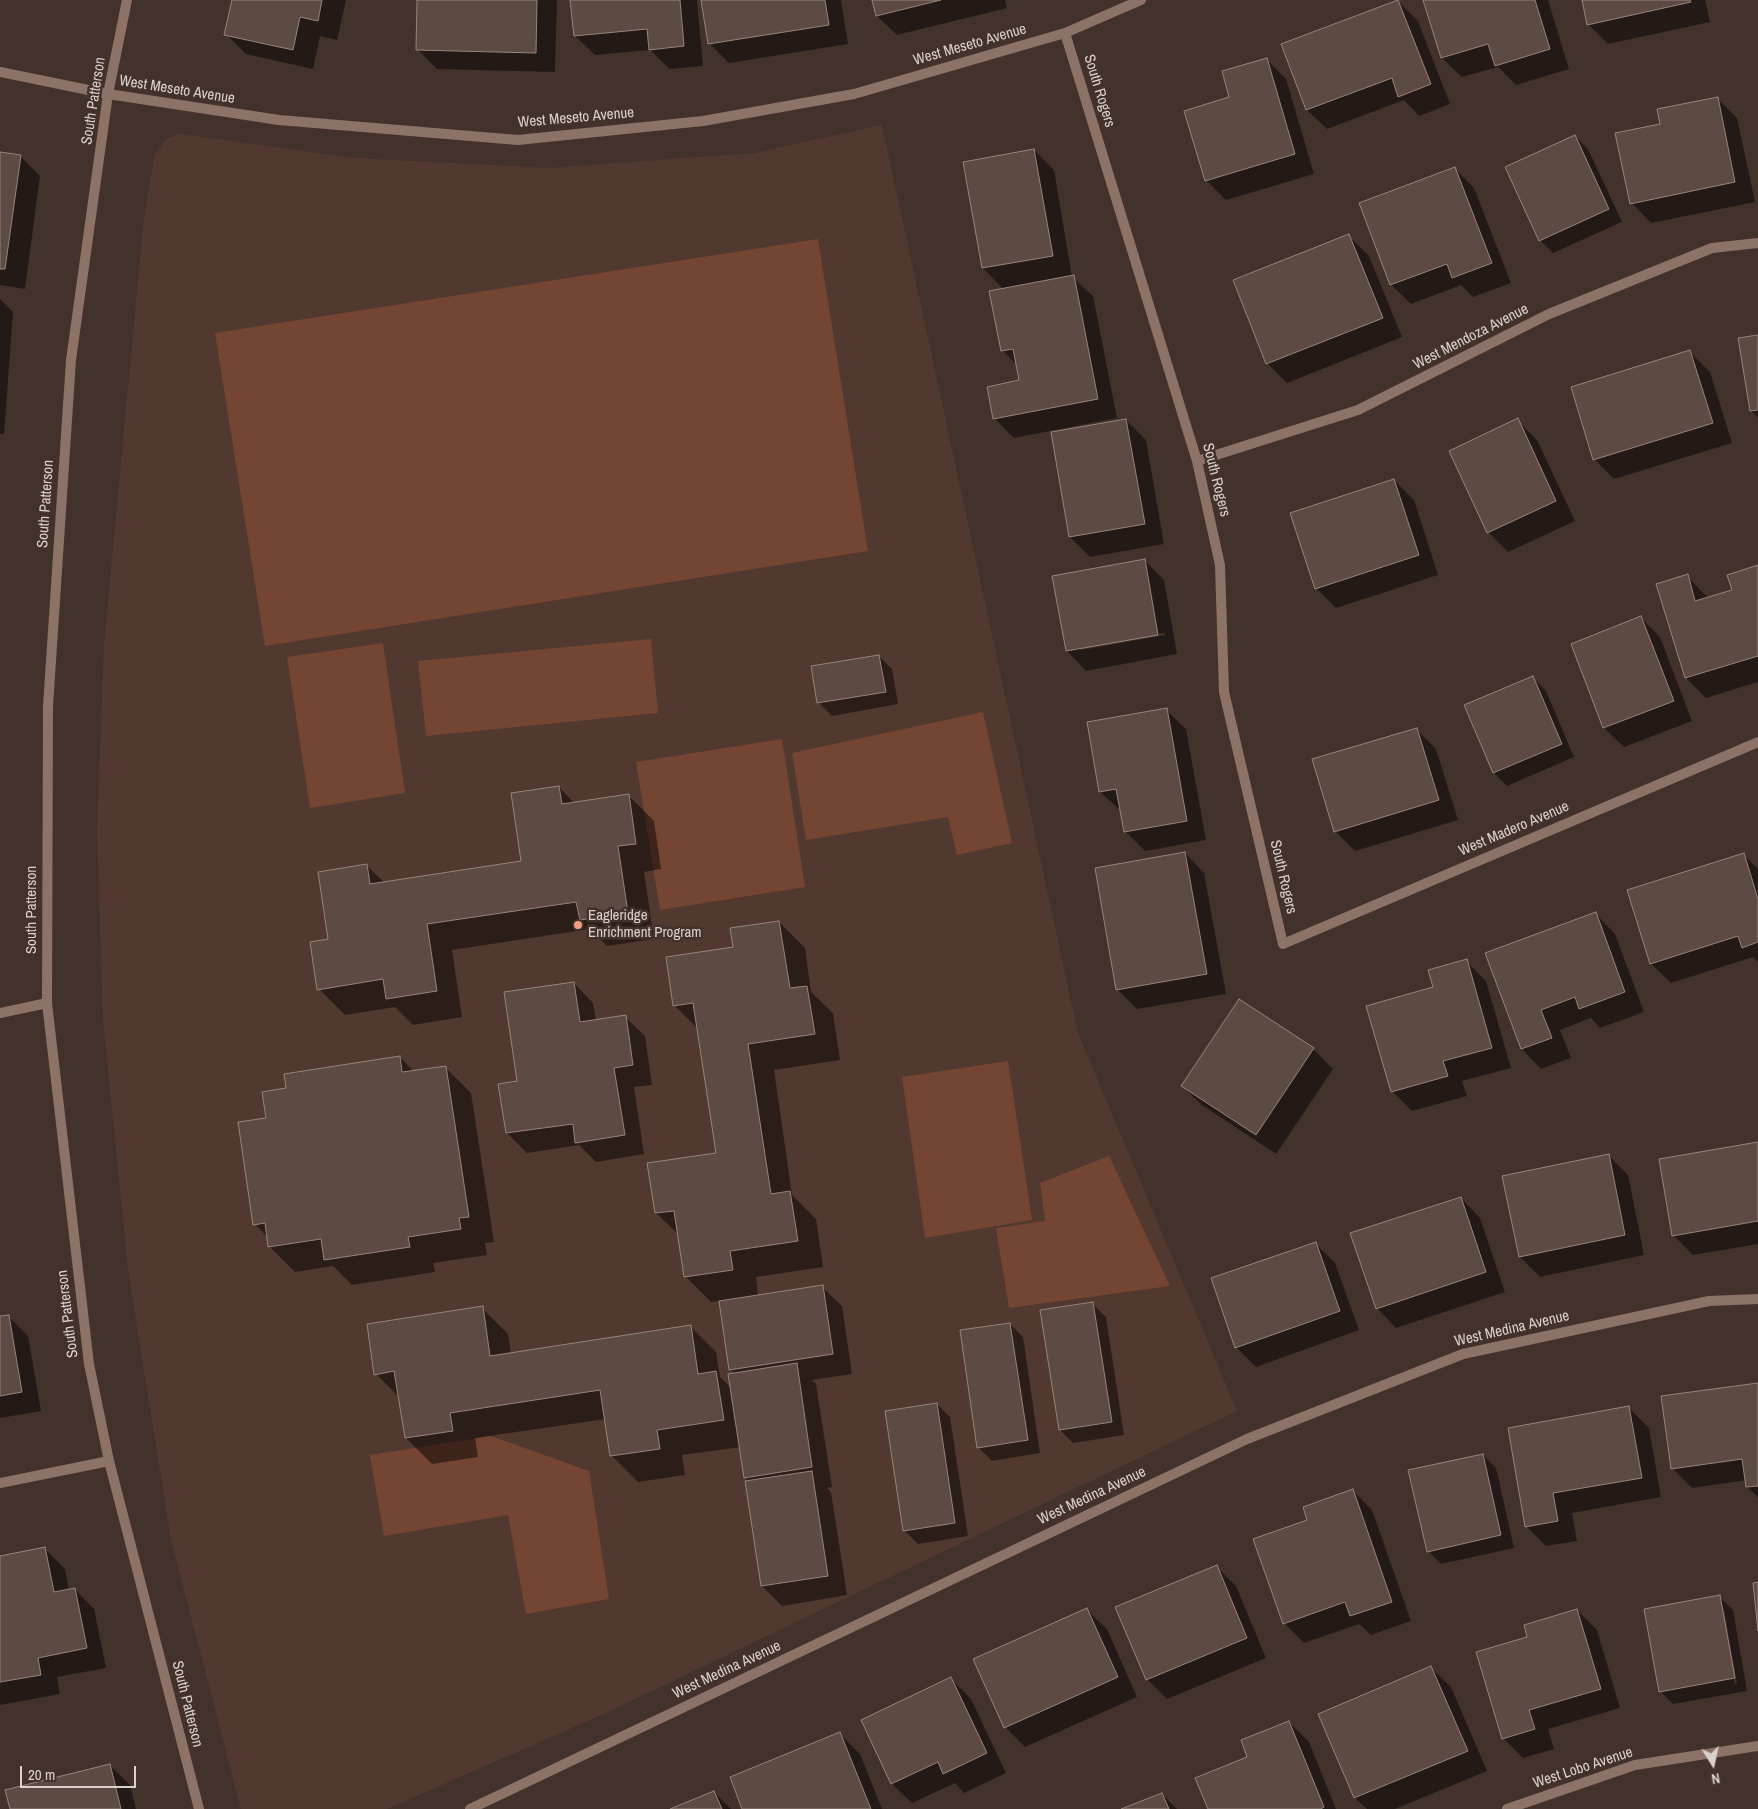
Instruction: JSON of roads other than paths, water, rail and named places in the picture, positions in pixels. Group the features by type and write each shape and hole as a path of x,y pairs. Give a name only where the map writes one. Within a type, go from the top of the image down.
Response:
{"street":[{"name":"South Patterson","path":"127,0 108,94 70,360 48,706 47,1003 89,1364 109,1461 198,1809"},
{"name":"West Meseto Avenue","path":"0,72 108,94 278,120 518,140 703,121 854,94 1065,33 1141,0"},
{"name":"South Rogers","path":"1065,33 1198,461 1220,565 1224,692 1283,944"},
{"name":"West Mendoza Avenue","path":"1198,461 1358,410 1549,314 1712,248 1758,243"},
{"name":"West Madero Avenue","path":"1283,944 1758,742"},
{"path":"0,1013 47,1003"},
{"name":"West Medina Avenue","path":"470,1809 1247,1439 1463,1354 1709,1301 1758,1299"},
{"path":"0,1483 109,1461"},
{"name":"West Lobo Avenue","path":"1507,1809 1635,1765 1758,1746"}],"place":[{"name":"Eagleridge Enrichment Program","path":"578,925"}]}
